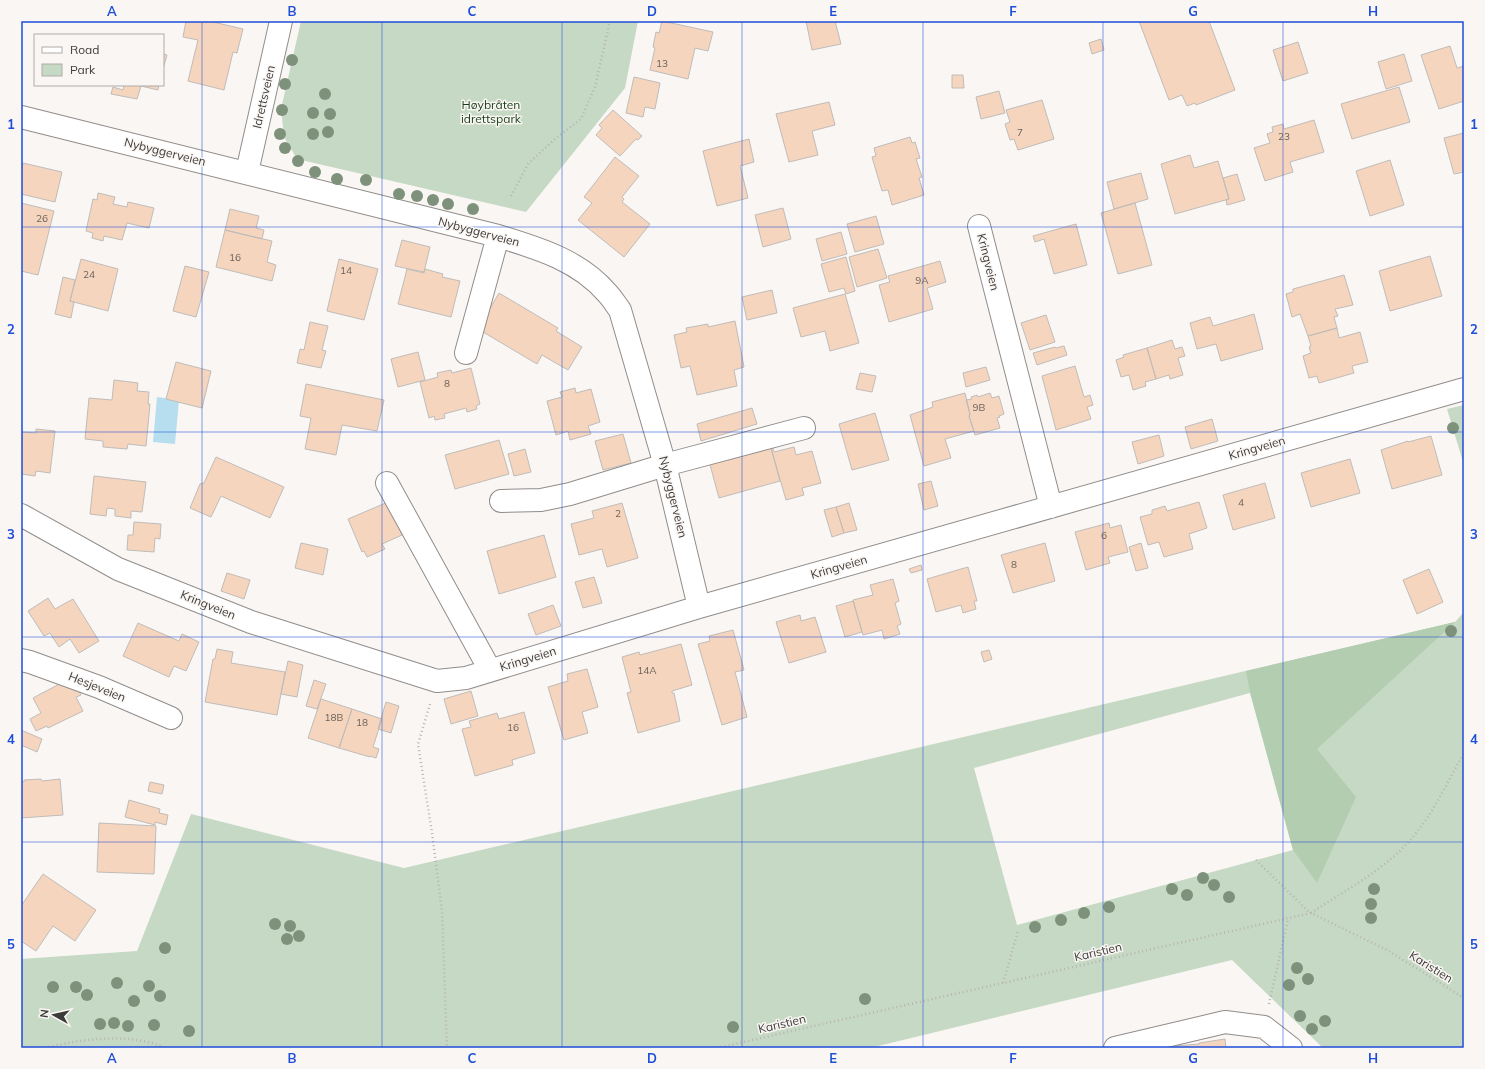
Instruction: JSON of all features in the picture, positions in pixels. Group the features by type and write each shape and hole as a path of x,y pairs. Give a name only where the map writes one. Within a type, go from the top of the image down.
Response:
{"street":[{"name":"Idrettsveien","path":"247,172 281,21"},
{"name":"Nybyggerveien","path":"21,117 247,172 498,236 550,253 576,266 608,293 620,310 665,465 699,607"},
{"name":"Kringveien","path":"979,226 1050,507"},
{"path":"466,353 498,236"},
{"name":"Kringveien","path":"21,515 118,569 251,622 437,681 466,678 699,607 1464,389"},
{"path":"501,501 541,500 570,494 665,465 804,428"},
{"path":"387,483 490,670"},
{"name":"Hesjeveien","path":"21,660 99,687 171,718"},
{"path":"1115,1048 1225,1022 1264,1027 1290,1048"}],"path":[{"path":"511,196 528,164 556,138 582,119 595,87 610,21"},
{"path":"437,681 418,744 442,911 447,1048"},
{"path":"1256,860 1311,913 1372,873 1402,848 1417,832 1430,814 1464,753"},
{"name":"Karistien","path":"717,1048 1311,913 1387,950 1464,998"},
{"path":"1264,1027 1288,919"},
{"path":"1003,983 1018,931"},
{"path":"45,1048 66,1043 114,1038 153,1042 164,1048"}],"green space":[{"name":"Høybråten idrettspark","path":"301,21 638,21 625,88 526,212 297,159 284,137 281,109"},
{"path":"1464,405 1464,465 1447,409"},
{"path":"1464,612 1464,1048 1323,1048 1232,960 870,1048 21,1048 21,959 137,951 191,814 404,868 1455,622","holes":["1250,693 1293,850 1017,925 974,768"]},
{"path":"1455,622 1317,749 1356,797 1317,883 1293,850 1250,692 1246,671"}],"water":[{"path":"157,397 179,400 175,444 153,442"}],"building":[{"path":"186,21 209,21 243,29 237,53 233,52 224,90 188,81 198,40 183,37"},
{"path":"662,21 713,32 708,51 695,48 688,79 650,70 655,48 653,47 656,32 659,33"},
{"path":"806,21 835,21 841,44 812,50"},
{"path":"1139,21 1209,21 1235,90 1196,105 1195,103 1187,106 1182,95 1169,100"},
{"path":"1101,39 1104,50 1092,54 1089,43"},
{"path":"1298,42 1308,73 1283,81 1273,50"},
{"path":"1450,46 1457,68 1464,66 1464,101 1439,109 1421,55"},
{"path":"164,54 167,55 164,66"},
{"path":"1404,54 1412,81 1386,89 1378,62"},
{"path":"952,75 963,75 964,88 952,88"},
{"path":"634,77 660,83 655,109 645,107 643,117 626,113"},
{"path":"124,86 141,86 137,99 111,94 113,87 123,90"},
{"path":"141,86 159,86 158,90"},
{"path":"1399,87 1410,122 1352,139 1341,104"},
{"path":"999,91 1005,113 981,119 976,97"},
{"path":"1042,100 1054,139 1018,150 1014,139 1010,140 1005,124 1010,122 1006,110"},
{"path":"829,102 835,125 812,131 818,155 789,162 776,114"},
{"path":"613,110 642,136 638,140 636,139 620,156 596,135 602,128 599,125"},
{"path":"1314,120 1324,152 1290,162 1293,172 1265,181 1254,148 1270,143 1267,134 1273,132 1272,127 1283,124 1284,129"},
{"path":"1464,133 1464,172 1454,174 1444,138"},
{"path":"910,137 912,143 915,142 920,158 916,159 922,177 919,178 924,195 892,205 888,190 882,191 872,157 876,156 874,148"},
{"path":"749,139 754,162 740,166 748,198 717,206 703,151"},
{"path":"1190,155 1194,168 1218,161 1229,199 1175,214 1161,164"},
{"path":"615,157 639,176 622,197 624,199 622,202 650,224 624,257 578,220 592,203 584,197"},
{"path":"1390,160 1404,205 1370,216 1356,171"},
{"path":"23,163 62,172 55,202 21,194 21,172"},
{"path":"1141,173 1148,199 1114,209 1107,182"},
{"path":"1237,174 1245,200 1227,205 1226,200 1229,199 1223,178"},
{"path":"98,193 115,197 113,204 127,207 128,202 154,208 149,228 127,223 122,240 104,236 103,241 92,238 93,233 86,231 93,199 97,200"},
{"path":"21,203 54,211 38,275 21,271"},
{"path":"1135,203 1152,265 1118,274 1101,213"},
{"path":"783,208 791,239 763,247 755,215"},
{"path":"230,209 259,216 256,228 264,230 262,239 225,230"},
{"path":"876,216 884,244 855,252 847,224"},
{"path":"1076,224 1087,265 1054,274 1044,239 1035,242 1033,236"},
{"path":"225,230 272,241 267,262 276,265 272,281 216,267"},
{"path":"841,232 847,254 822,261 816,239"},
{"path":"402,240 430,247 424,272 395,266"},
{"path":"878,249 887,278 857,287 849,257"},
{"path":"1430,256 1442,296 1390,311 1379,271"},
{"path":"846,257 855,291 846,294 844,288 829,292 821,264"},
{"path":"81,259 118,269 108,311 70,301"},
{"path":"339,259 378,269 364,320 327,311"},
{"path":"940,261 946,282 927,288 933,309 889,322 879,285 890,282 888,276"},
{"path":"185,266 209,272 196,317 173,311"},
{"path":"407,269 424,273 425,269 443,274 442,277 460,281 451,317 398,304"},
{"path":"1344,275 1353,305 1335,309 1338,316 1334,317 1337,328 1308,336 1300,314 1292,317 1286,294 1293,292 1293,289"},
{"path":"63,277 75,280 70,301 74,302 71,318 55,314"},
{"path":"772,290 777,313 747,320 742,297"},
{"path":"499,293 558,328 556,331 582,347 568,370 542,355 537,364 478,329"},
{"path":"845,294 859,343 830,351 825,331 801,337 793,308"},
{"path":"1254,314 1263,349 1221,361 1216,344 1197,349 1190,323 1210,317 1213,326"},
{"path":"1046,315 1055,342 1030,350 1021,323"},
{"path":"735,321 744,367 734,370 737,386 697,395 690,366 681,368 674,335 687,332 686,328 708,324 708,327"},
{"path":"310,322 328,326 322,350 326,351 321,368 297,363 300,349 304,350"},
{"path":"1337,328 1339,338 1360,332 1368,362 1352,366 1354,373 1319,383 1317,376 1309,378 1303,356 1311,353 1309,347 1311,346 1308,336"},
{"path":"1172,340 1175,349 1182,347 1185,356 1178,358 1183,375 1170,379 1169,375 1156,379 1147,348"},
{"path":"1064,346 1067,355 1037,365 1033,353"},
{"path":"1147,348 1156,379 1145,382 1146,386 1133,390 1129,375 1121,377 1116,360 1124,357 1123,355"},
{"path":"418,352 425,380 398,387 391,359"},
{"path":"176,362 211,371 202,408 166,399"},
{"path":"1075,366 1084,397 1090,395 1093,405 1087,407 1091,419 1056,430 1042,376"},
{"path":"986,367 990,380 966,387 963,373"},
{"path":"471,368 480,404 476,406 477,409 467,412 466,408 444,414 445,418 435,420 434,416 429,418 420,382 438,377 437,373 451,370 452,373"},
{"path":"860,373 876,376 872,392 856,389"},
{"path":"114,380 138,383 137,391 149,392 148,404 150,404 146,446 128,444 127,449 103,447 103,441 85,439 89,398 112,400"},
{"path":"306,384 384,400 377,431 342,425 336,455 305,449 311,418 300,416"},
{"path":"575,388 576,393 591,389 600,422 588,426 591,434 570,440 568,431 556,435 547,401 562,397 560,392"},
{"path":"965,393 970,414 969,416 974,431 945,439 951,458 924,466 910,415 933,407 932,402"},
{"path":"990,393 992,398 999,396 1004,414 997,418 1000,428 975,435 966,400 972,399 971,397 977,395 978,397"},
{"path":"752,408 757,424 701,441 697,424"},
{"path":"875,413 889,460 852,470 839,424"},
{"path":"1212,419 1218,441 1191,449 1185,427"},
{"path":"36,429 55,431 50,473 36,471 35,476 21,474 22,432 36,433"},
{"path":"623,434 631,463 603,470 595,441"},
{"path":"1159,435 1164,456 1138,464 1132,442"},
{"path":"1431,436 1442,475 1392,489 1381,450 1408,441"},
{"path":"499,440 509,474 455,489 445,455"},
{"path":"794,447 796,455 812,451 821,483 802,488 804,495 786,500 771,448 773,448 774,452"},
{"path":"771,448 780,481 719,498 709,461 727,456 728,460"},
{"path":"525,449 531,472 514,476 508,454"},
{"path":"216,457 284,487 270,518 221,496 211,517 190,508 200,484 204,483"},
{"path":"1350,459 1360,493 1311,507 1301,473"},
{"path":"94,476 146,482 142,512 131,511 131,518 115,516 115,509 107,508 106,516 90,514"},
{"path":"931,481 938,506 924,510 918,484"},
{"path":"1265,483 1275,518 1233,530 1223,495"},
{"path":"388,502 402,535 382,544 385,549 367,557 364,551 362,552 348,519"},
{"path":"1199,502 1207,528 1189,534 1193,549 1164,557 1159,542 1148,545 1140,517 1152,514 1152,510 1165,506 1167,511"},
{"path":"622,503 638,558 607,567 602,549 579,555 571,524 594,518 592,511"},
{"path":"849,503 857,530 844,533 836,507"},
{"path":"836,507 844,533 832,537 824,510"},
{"path":"134,522 161,524 160,539 155,538 154,552 127,550 128,535 133,535"},
{"path":"1109,523 1110,528 1121,525 1128,552 1108,557 1110,563 1086,570 1075,532"},
{"path":"544,535 556,577 499,594 487,551"},
{"path":"301,543 328,549 323,575 295,568"},
{"path":"1045,543 1055,581 1013,593 1001,555"},
{"path":"1141,543 1148,568 1136,571 1129,547"},
{"path":"921,565 922,570 911,573 909,569"},
{"path":"968,567 977,601 974,601 976,609 963,613 961,605 936,612 927,579"},
{"path":"1429,569 1443,602 1417,614 1403,580"},
{"path":"227,573 250,580 244,599 221,591"},
{"path":"594,577 602,603 583,608 575,582"},
{"path":"893,579 899,601 895,603 901,624 897,626 900,634 884,639 882,630 863,635 853,600 873,595 870,585"},
{"path":"48,598 55,609 73,599 99,641 79,653 70,639 59,647 50,633 44,636 28,611"},
{"path":"853,601 862,632 845,637 836,606"},
{"path":"553,605 561,626 536,635 528,614"},
{"path":"800,615 801,621 815,617 826,652 789,663 776,622"},
{"path":"138,623 179,641 182,634 199,642 186,671 174,666 169,677 123,656"},
{"path":"733,630 744,670 735,672 747,717 722,725 698,644 710,641 709,636"},
{"path":"681,644 692,685 672,691 672,693 674,693 680,721 638,733 627,693 631,692 622,657 639,652 640,655"},
{"path":"217,649 233,652 231,663 285,672 277,715 205,702 213,659 215,659"},
{"path":"989,650 992,659 984,662 981,652"},
{"path":"288,661 303,665 297,697 281,694"},
{"path":"587,669 598,707 582,712 588,733 564,740 548,687 568,681 567,674"},
{"path":"67,680 74,682 81,695 76,697 83,711 48,728 47,726 36,731 30,719 41,713 33,698"},
{"path":"314,680 326,684 317,709 306,706"},
{"path":"471,691 478,716 451,724 444,699"},
{"path":"321,699 352,709 339,748 308,738"},
{"path":"386,702 399,706 391,733 378,729"},
{"path":"352,709 382,719 373,747 379,749 376,758 339,748"},
{"path":"524,712 535,753 512,760 513,765 475,776 462,729 471,727 469,721 497,713 499,719"},
{"path":"21,730 42,739 37,752 21,745"},
{"path":"41,779 42,781 60,779 63,815 21,818 21,782 24,782 24,780"},
{"path":"150,782 164,785 162,794 148,791"},
{"path":"129,800 160,809 159,813 168,815 166,825 155,822 155,825 125,817"},
{"path":"99,823 156,826 154,874 97,872"},
{"path":"43,874 96,910 75,941 53,926 36,951 21,941 21,906"},
{"path":"1225,1039 1226,1048 1152,1048 1199,1044"}]}
